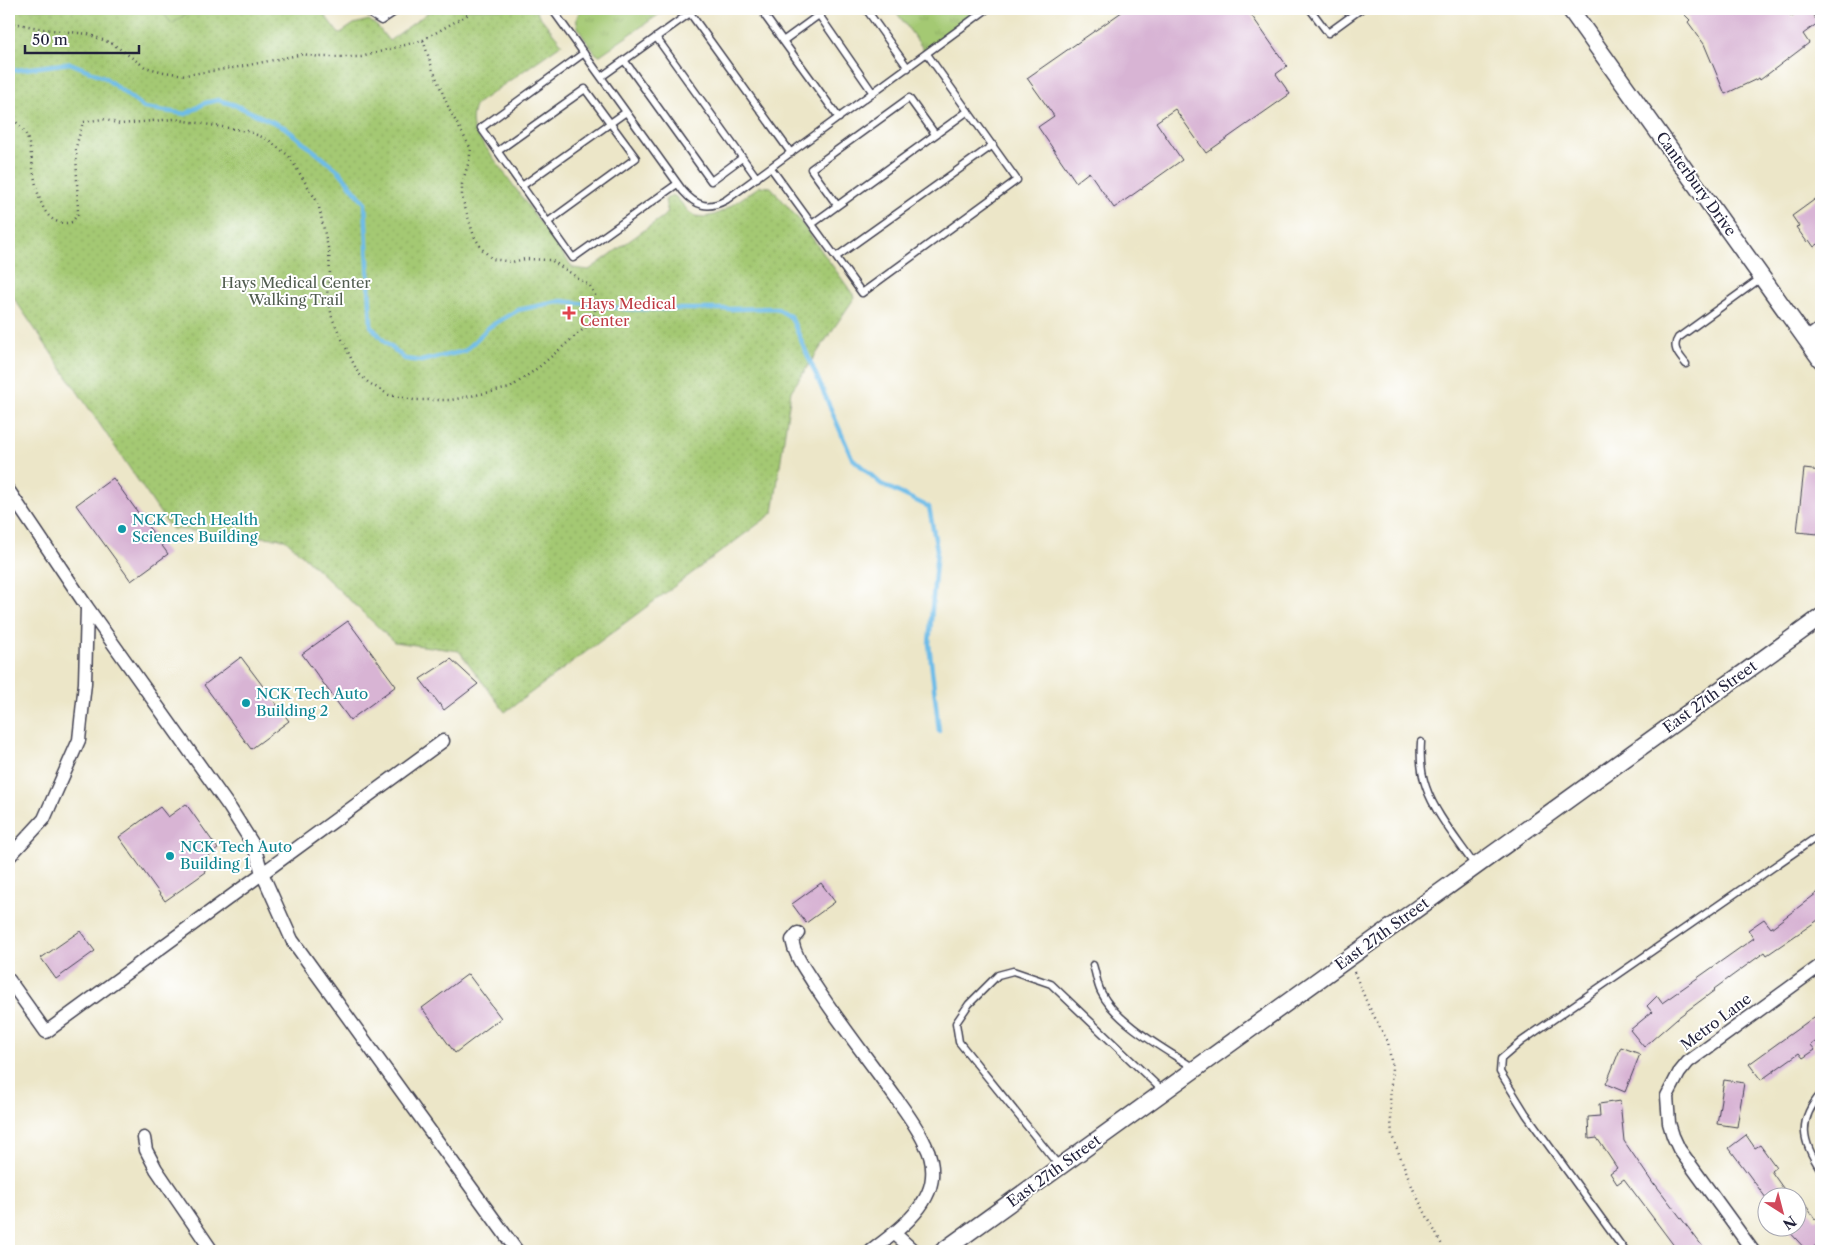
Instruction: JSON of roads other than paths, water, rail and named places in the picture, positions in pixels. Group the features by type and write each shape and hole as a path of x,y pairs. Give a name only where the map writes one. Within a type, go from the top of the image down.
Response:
{"main road":[{"name":"Canterbury Drive","path":"1570,9 1821,360"},
{"name":"East 27th Street","path":"943,1251 1821,617"}],"street":[{"path":"1806,339 1821,328"},
{"path":"9,491 86,607 230,808 254,846 262,873 292,940 516,1251"},
{"path":"9,857 44,819 79,740 85,683 86,607"},
{"path":"9,980 46,1032 443,741"},
{"path":"798,933 792,940 794,953 826,1003 908,1115 925,1144 931,1160 932,1178 927,1196 914,1215 895,1234 871,1251"},
{"name":"Metro Lane","path":"1753,1251 1679,1149 1669,1124 1668,1096 1679,1073 1688,1062 1821,965"},
{"path":"144,1138 146,1150 156,1169 212,1251"},
{"path":"895,1234 914,1251"}],"lane":[{"path":"362,9 381,22 399,9"},
{"path":"554,9 677,184 697,205 708,207 726,200 757,178 987,9"},
{"path":"767,9 765,16 839,118"},
{"path":"783,41 827,9"},
{"path":"866,9 908,68"},
{"path":"1310,9 1328,33 1361,9"},
{"path":"601,77 690,13 791,153"},
{"path":"819,14 873,93"},
{"path":"656,37 757,178"},
{"path":"584,53 481,128 573,258 677,184"},
{"path":"771,168 862,293 1017,180 927,54"},
{"path":"624,60 710,181 742,158"},
{"path":"498,151 585,89 636,158 548,222"},
{"path":"837,205 811,169 909,98 935,134"},
{"path":"812,224 968,110"},
{"path":"522,186 626,112"},
{"path":"836,258 993,145"},
{"path":"1686,364 1675,349 1675,343 1678,338 1762,277"},
{"path":"1421,742 1420,759 1426,788 1437,810 1476,866"},
{"path":"1625,1251 1526,1114 1500,1072 1501,1059 1522,1041 1821,834"},
{"path":"1093,965 1100,991 1113,1010 1132,1027 1195,1069"},
{"path":"1060,1167 959,1042 956,1023 969,1004 998,975 1013,970 1051,984 1164,1092"},
{"path":"1821,1094 1809,1111 1804,1127 1809,1150 1821,1170"}],"waterway":[{"path":"9,71 70,63 104,77 144,108 186,114 205,103 218,100 235,105 284,127 339,171 365,203 371,326 385,342 405,359 421,361 465,351 489,327 518,310 562,301 628,309 776,308 791,317 852,458 881,484 929,507 937,550 929,644 939,731"}],"place":[{"name":"Hays Medical Center","path":"569,313"},
{"name":"NCK Tech Health Sciences Building","path":"122,529"},
{"name":"NCK Tech Auto Building 2","path":"246,703"},
{"name":"NCK Tech Auto Building 1","path":"170,856"}],"park label":[{"name":"Hays Medical Center Walking Trail","path":"296,292"}]}
